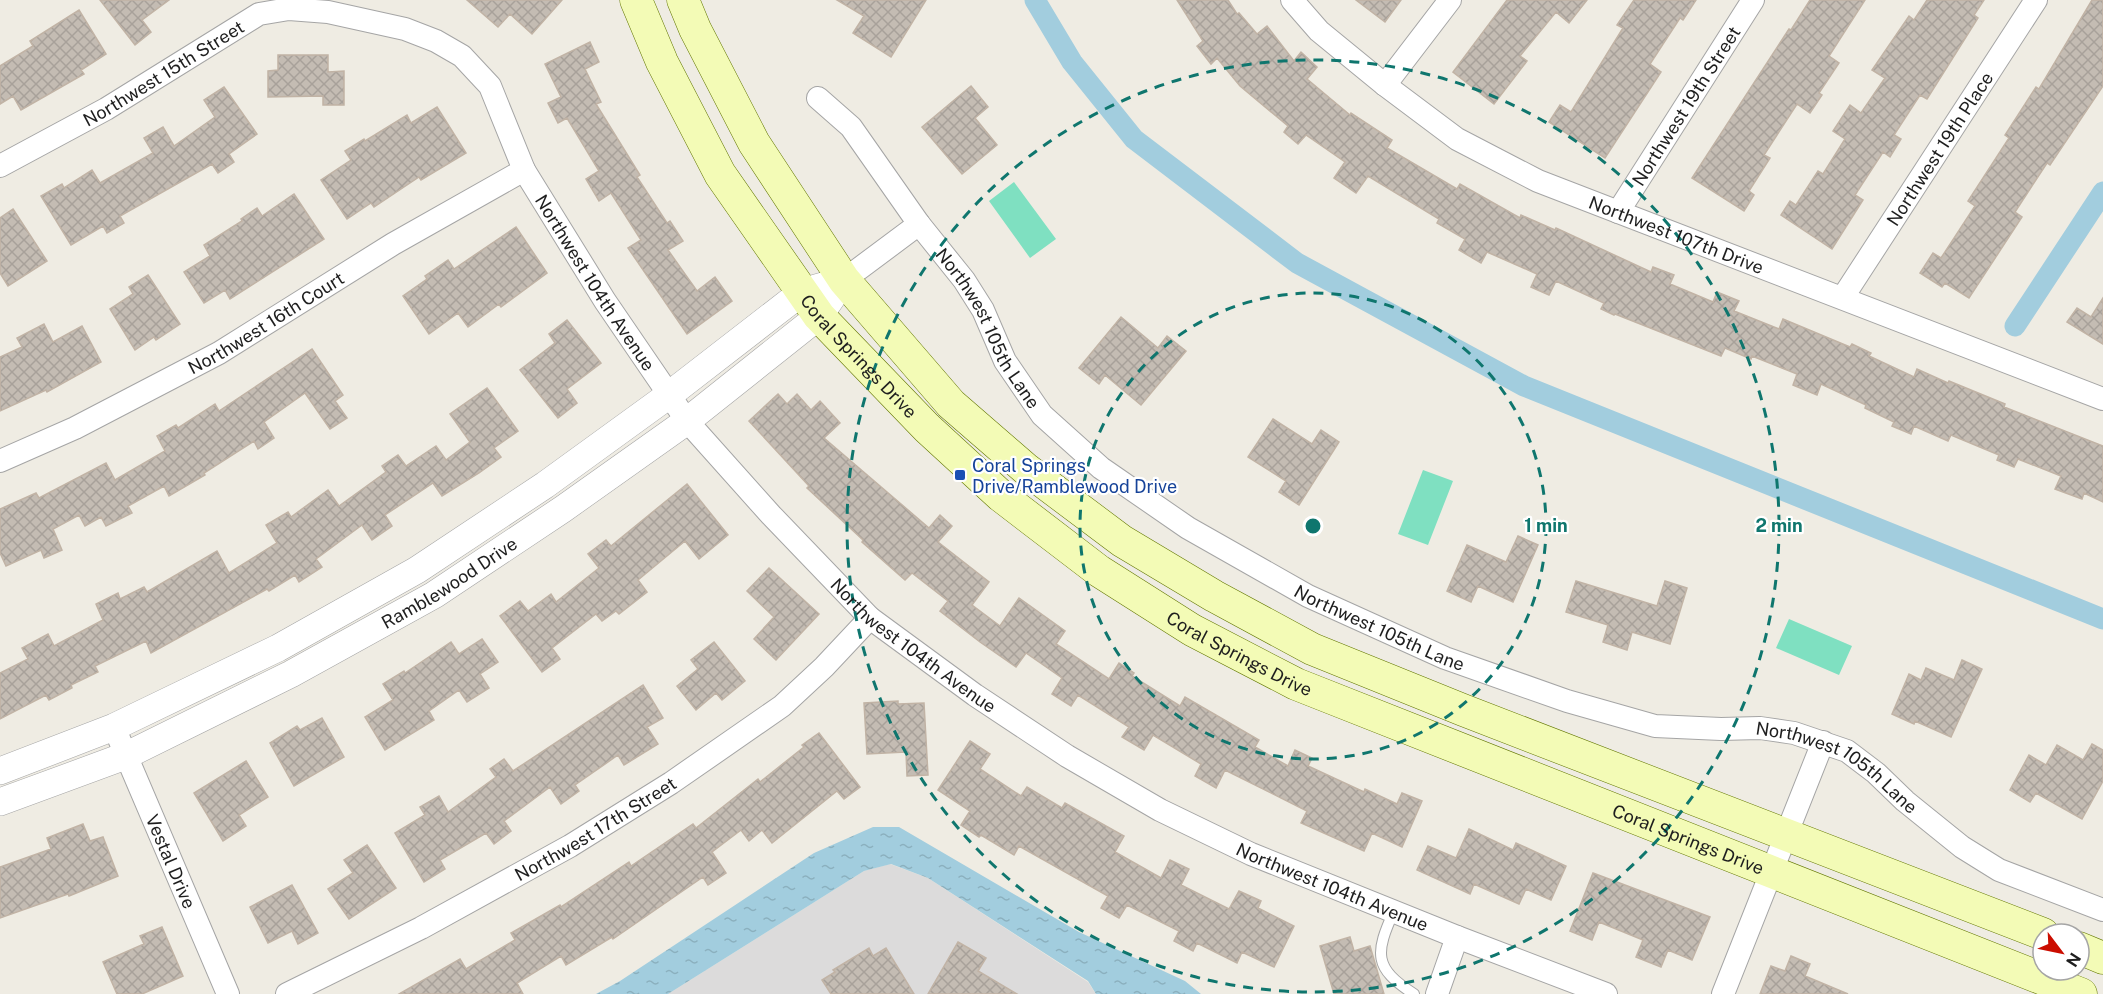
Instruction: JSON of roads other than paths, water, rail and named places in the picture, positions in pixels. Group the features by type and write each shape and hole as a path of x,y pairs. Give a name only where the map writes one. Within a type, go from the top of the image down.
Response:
{"main road":[{"name":"Coral Springs Drive","path":"636,0 662,62 720,174 811,304 927,428 1001,496 1100,571 1192,630 1296,684 2081,994"},
{"name":"Coral Springs Drive","path":"683,0 695,29 754,143 844,280 951,404 1026,469 1122,541 1214,596 1312,649 1463,710 2031,929"}],"street":[{"name":"Northwest 107th Drive","path":"1292,0 1319,31 1385,85 1457,139 1538,181 2103,399"},
{"path":"1385,85 1450,0"},
{"name":"Northwest 19th Street","path":"1618,212 1753,0"},
{"name":"Northwest 19th Place","path":"1843,297 2037,0"},
{"name":"Northwest 15th Street","path":"0,166 106,109 259,14 290,9 328,12 405,29 436,41"},
{"name":"Northwest 104th Avenue","path":"436,41 462,56 490,86 524,170 604,301 687,421 771,515 870,618 975,695 1058,750 1160,810 1251,854 1606,994"},
{"name":"Northwest 105th Lane","path":"818,98 851,127 919,224 969,288 983,310 1005,361 1042,416 1101,468 1188,528 1319,601 1445,658 1567,701 1655,726 1760,728 1794,733 1847,751 1962,847 1999,870 2103,910"},
{"name":"Northwest 16th Court","path":"0,461 75,428 219,353 393,244 524,170"},
{"name":"Ramblewood Drive","path":"0,771 114,727 278,648 417,570 545,484 669,395 811,304 919,224"},
{"name":"Ramblewood Drive","path":"0,802 125,756 291,674 434,596 563,509 687,421 811,304"},
{"name":"Northwest 17th Street","path":"287,994 421,928 570,846 671,783 728,746 782,705 824,667 870,618"},
{"name":"Vestal Drive","path":"114,727 228,994"},
{"path":"1723,994 1823,742"},
{"path":"1437,994 1457,937"}],"lane":[{"path":"1394,911 1384,934 1380,958 1387,974 1414,994"}],"water":[{"path":"873,827 899,827 1079,932 1185,981 1201,994 1096,994 1088,981 928,878 891,864 864,871 668,994 596,994 620,981 814,853"}],"waterway":[{"path":"1035,0 1072,62 1134,139 1297,263 1524,386 2103,619"},
{"path":"2015,326 2103,192"}],"place":[{"name":"Coral Springs Drive/Ramblewood Drive","path":"960,475"}]}
